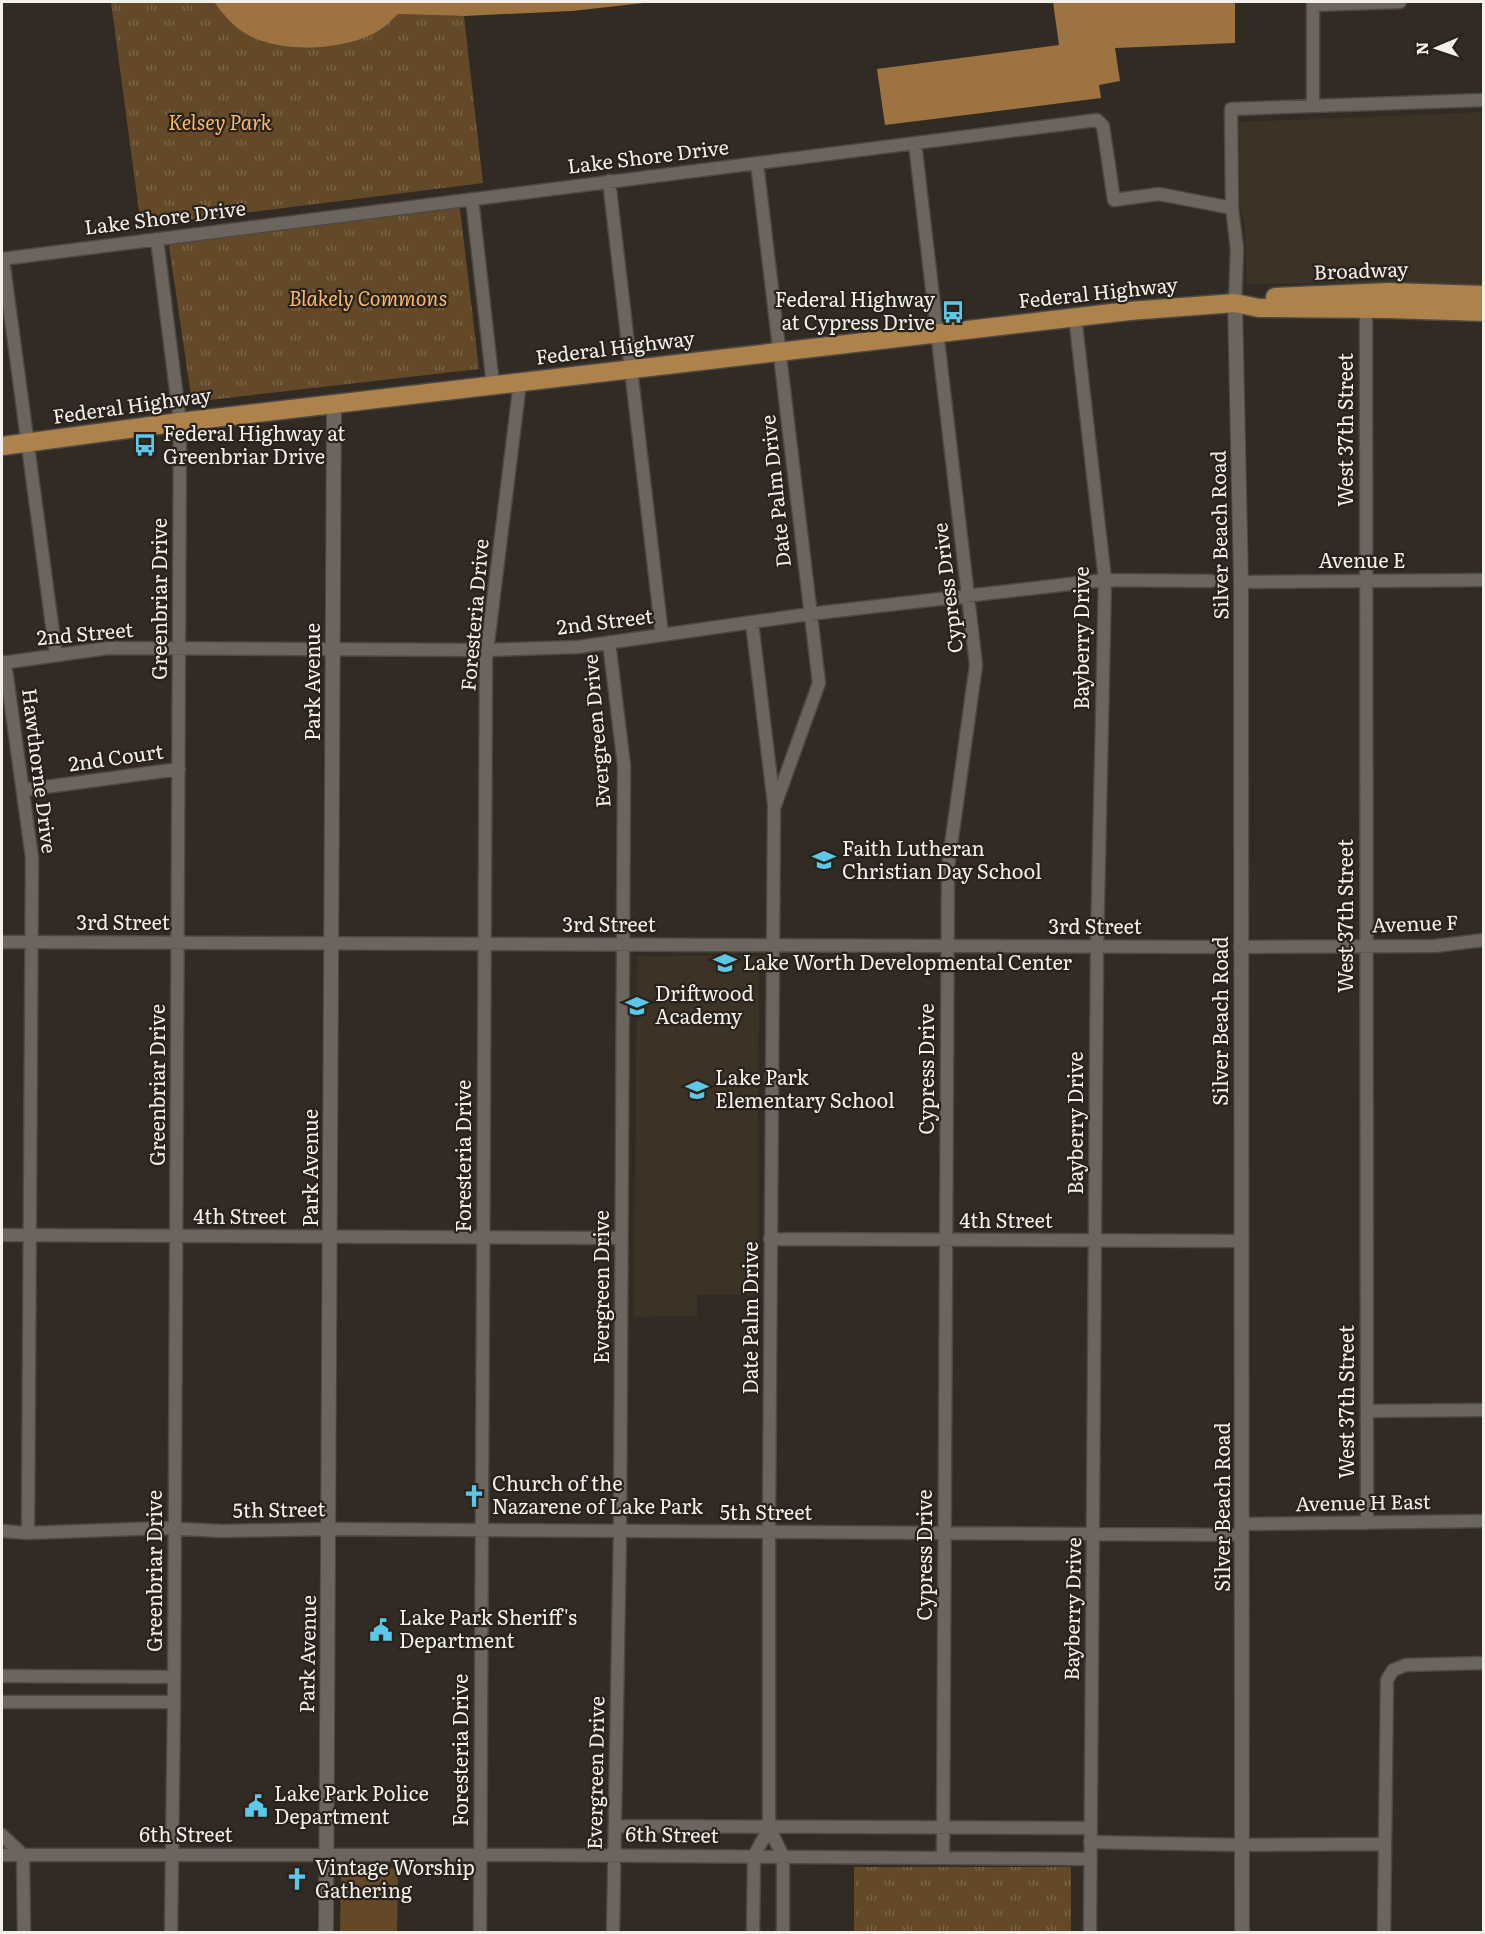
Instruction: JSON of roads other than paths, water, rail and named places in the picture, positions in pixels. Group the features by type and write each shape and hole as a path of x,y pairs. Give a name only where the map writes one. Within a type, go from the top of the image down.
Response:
{"main road":[{"name":"Broadway","path":"1238,303 1259,298 1390,291 1484,295"},
{"name":"Federal Highway","path":"2,446 180,422 1075,316 1238,303"},
{"name":"Broadway","path":"1238,303 1259,308 1484,312"},
{"path":"1436,310 1446,303 1484,305"}],"street":[{"path":"1400,2 1313,3 1313,106 1484,100"},
{"name":"Silver Beach Road","path":"1242,1932 1241,582 1237,249 1232,208 1231,109 1313,106"},
{"name":"Lake Shore Drive","path":"2,259 1097,120 1102,126 1114,200 1159,194 1232,208"},
{"name":"Cypress Drive","path":"915,143 976,665 948,867 943,1857"},
{"name":"Date Palm Drive","path":"757,163 819,683 774,808"},
{"path":"609,181 662,635"},
{"path":"472,199 494,385"},
{"name":"Greenbriar Drive","path":"157,239 180,422 177,1236 171,1932"},
{"path":"2,259 56,655"},
{"name":"West 37th Street","path":"1366,309 1367,1522"},
{"name":"Bayberry Drive","path":"1075,316 1105,580 1097,947 1090,1932"},
{"name":"Foresteria Drive","path":"480,1932 487,650 520,382"},
{"name":"Park Avenue","path":"326,1932 334,404"},
{"name":"2nd Street","path":"3,662 108,648 487,650 578,647 809,614 1105,580 1211,581"},
{"name":"Avenue E","path":"1241,582 1484,580"},
{"name":"Date Palm Drive","path":"752,623 774,808 770,1239 769,1828 783,1856 783,1932"},
{"name":"Evergreen Drive","path":"609,642 624,766 620,1532 614,1932"},
{"name":"Hawthorne Drive","path":"3,662 32,858 28,1533"},
{"name":"2nd Court","path":"22,790 179,769"},
{"name":"Avenue F","path":"1240,947 1435,946 1484,940"},
{"name":"3rd Street","path":"2,942 1217,947"},
{"name":"4th Street","path":"2,1235 621,1238"},
{"name":"4th Street","path":"770,1239 1242,1241"},
{"path":"1366,1411 1484,1410"},
{"name":"Avenue H East","path":"1242,1530 1367,1522 1484,1521"},
{"name":"5th Street","path":"4,1534 162,1528 222,1531 329,1529 1094,1534 1242,1530"},
{"path":"1384,1932 1387,1680 1393,1670 1406,1665 1484,1663"},
{"path":"2,1676 174,1677"},
{"path":"2,1702 174,1702"},
{"name":"6th Street","path":"615,1826 1091,1828"},
{"name":"Date Palm Drive","path":"753,1932 754,1856 769,1828"},
{"path":"2,1835 23,1855 24,1932"},
{"path":"1090,1842 1241,1845 1384,1844"},
{"name":"6th Street","path":"2,1855 614,1854 812,1858 1090,1859"}],"place":[{"name":"Federal Highway at Cypress Drive","path":"953,312"},
{"name":"Federal Highway at Greenbriar Drive","path":"145,445"},
{"name":"Faith Lutheran Christian Day School","path":"824,860"},
{"name":"Lake Worth Developmental Center","path":"725,963"},
{"name":"Driftwood Academy","path":"637,1006"},
{"name":"Lake Park Elementary School","path":"697,1090"},
{"name":"Church of the Nazarene of Lake Park","path":"474,1496"},
{"name":"Lake Park Sheriff's Department","path":"381,1630"},
{"name":"Lake Park Police Department","path":"256,1806"},
{"name":"Vintage Worship Gathering","path":"297,1879"}],"park label":[{"name":"Kelsey Park","path":"220,123"},
{"name":"Blakely Commons","path":"368,299"}]}
